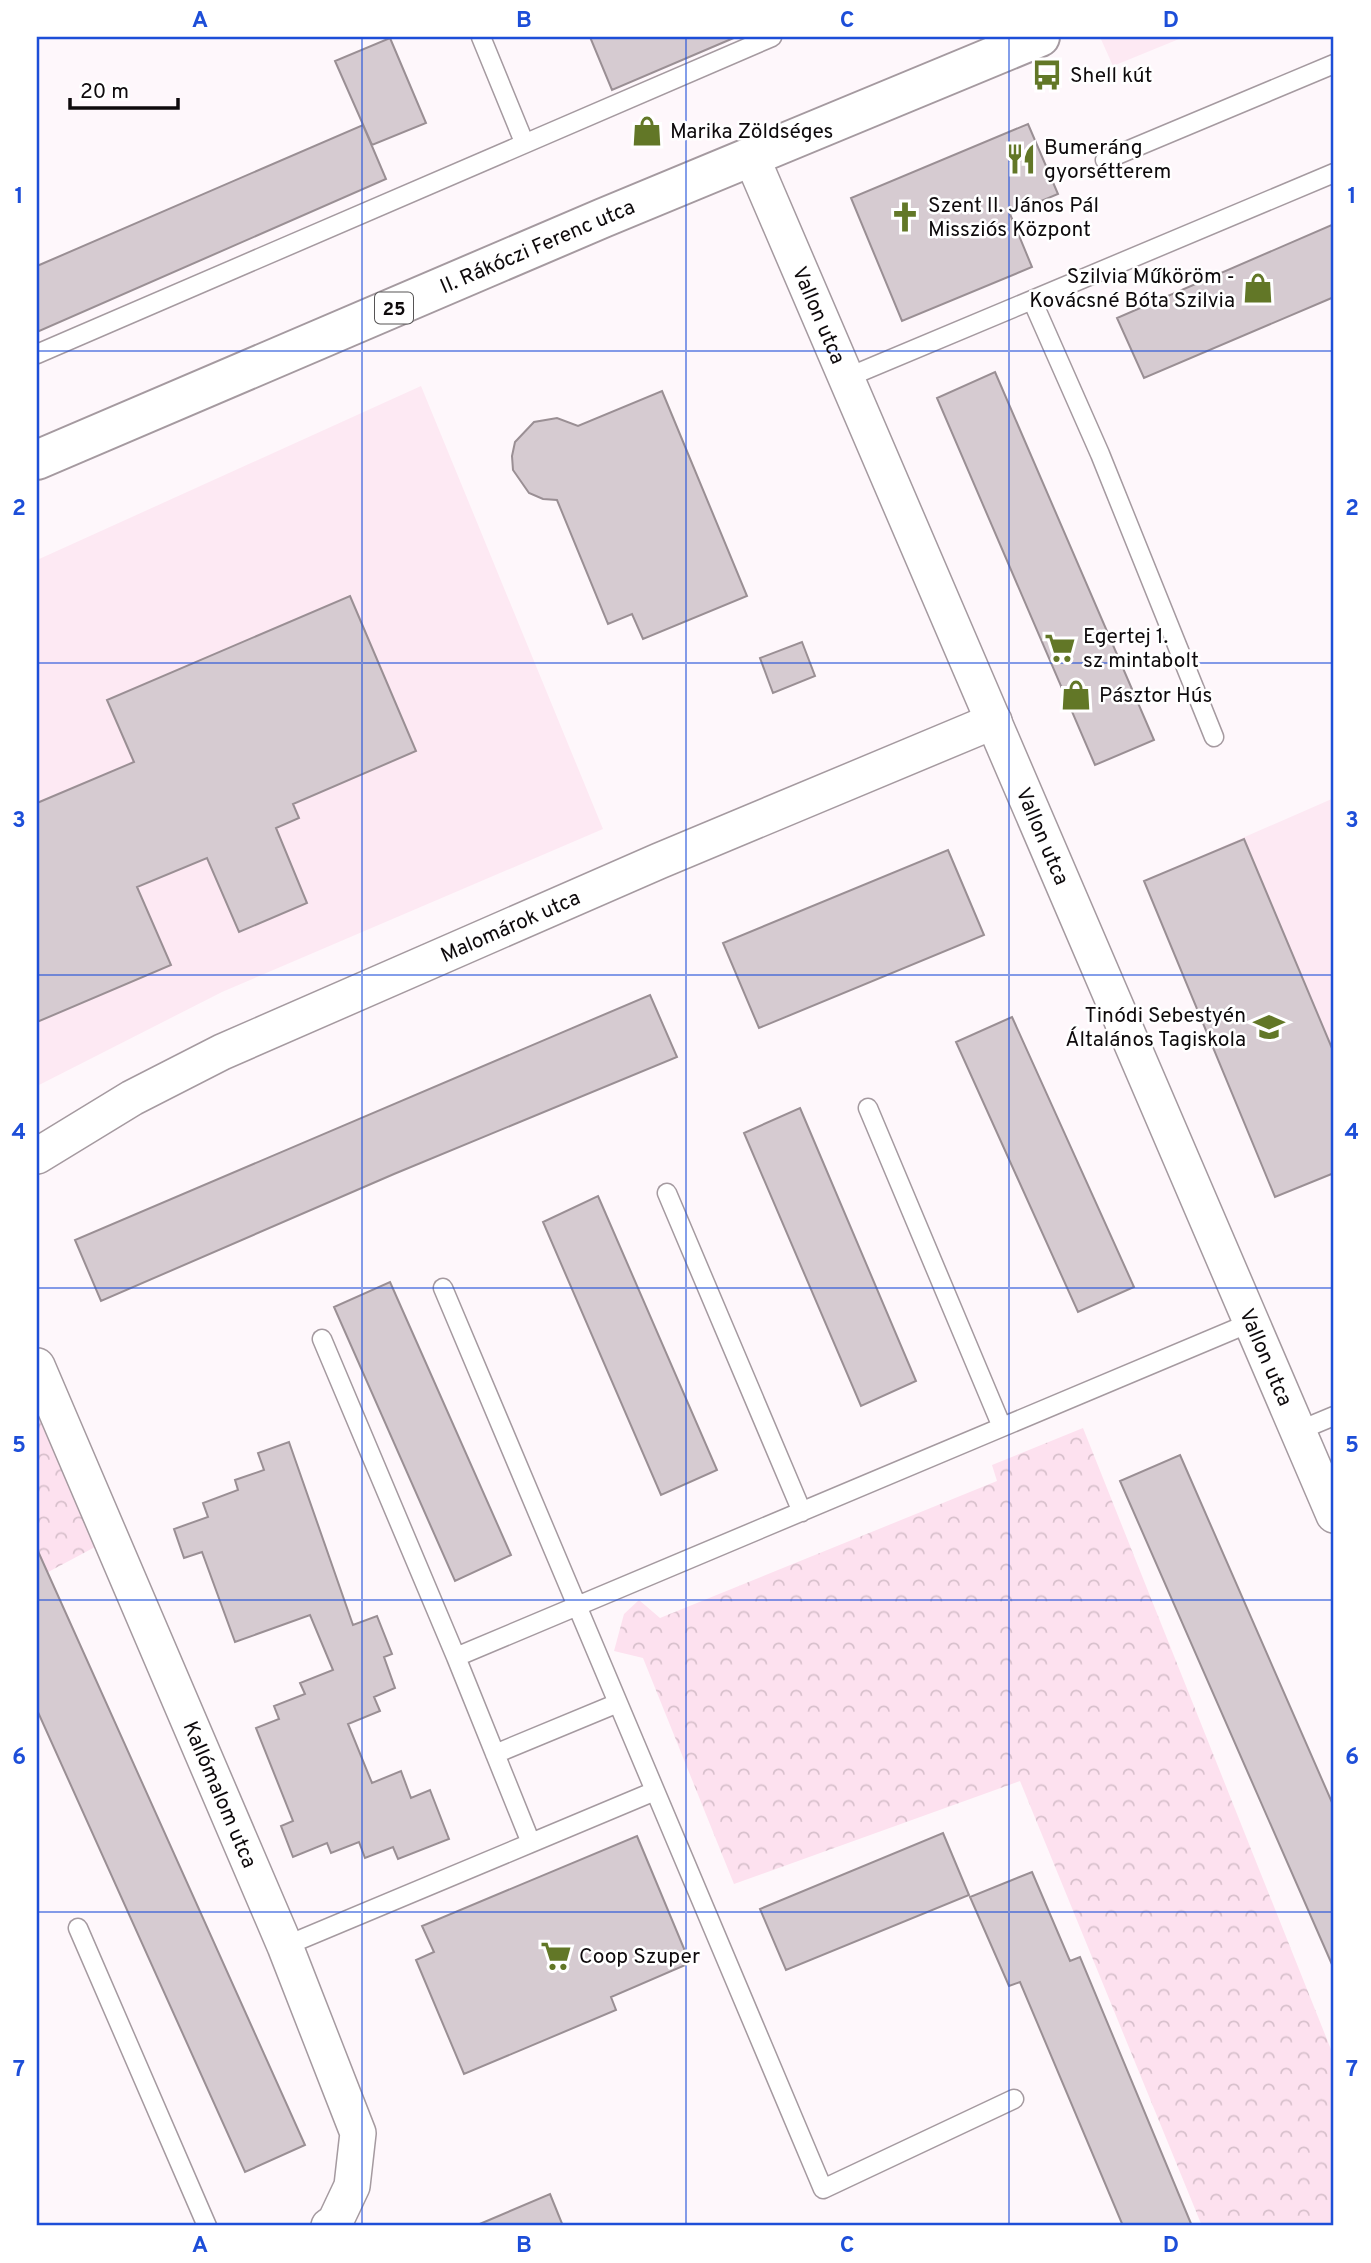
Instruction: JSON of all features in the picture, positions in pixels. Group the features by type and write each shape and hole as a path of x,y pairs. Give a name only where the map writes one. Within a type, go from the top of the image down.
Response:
{"main road":[{"name":"II. Rákóczi Ferenc utca","path":"37,460 751,156 1040,37"}],"street":[{"name":"Vallon utca","path":"751,156 1334,1515"},
{"name":"Malomárok utca","path":"37,1156 132,1098 222,1052 659,860 994,721"},
{"name":"Kallómalom utca","path":"37,1366 285,1946 359,2133 352,2186 335,2222 329,2226"}],"lane":[{"path":"481,37 524,142"},
{"path":"37,354 772,37"},
{"path":"1105,160 1334,64"},
{"path":"846,377 1334,173"},
{"path":"1032,300 1100,454 1214,737"},
{"path":"868,1108 1002,1427"},
{"path":"667,1193 802,1512"},
{"path":"443,1288 823,2189 1014,2099"},
{"path":"456,1657 1251,1322"},
{"path":"322,1339 531,1843"},
{"path":"1298,1432 1334,1416"},
{"path":"495,1754 618,1703"},
{"path":"285,1946 655,1791"},
{"path":"78,1928 201,2224"}],"shaded area":[{"path":"1100,37 1184,37 1113,66"},
{"path":"421,386 603,829 222,992 37,1086 37,560"},
{"name":"Tinódi Sebestyén Általános Tagiskola","path":"1334,798 1334,1173 1275,1197 1144,881"}],"green space":[{"path":"37,1409 95,1547 37,1578"},
{"path":"1083,1428 1334,2057 1334,2226 1202,2226 1020,1781 734,1884 643,1658 614,1651 624,1614 639,1600 660,1618 997,1481 992,1465"}],"building":[{"path":"590,37 736,37 612,90"},
{"path":"390,38 426,123 372,145 335,61"},
{"path":"1028,124 1058,194 1010,214 1032,267 902,321 851,198"},
{"path":"363,125 386,179 37,332 37,266"},
{"path":"1334,224 1334,297 1144,378 1117,318"},
{"path":"995,372 1154,740 1095,765 937,398"},
{"path":"662,391 747,596 643,639 632,614 608,624 557,500 543,499 529,493 513,470 512,456 515,442 534,422 557,418 578,426"},
{"path":"350,596 416,751 293,804 299,818 276,828 307,903 239,932 207,858 137,887 171,965 37,1022 37,803 134,762 107,700"},
{"path":"802,642 815,676 773,693 760,658"},
{"name":"Tinódi Sebestyén Általános Tagiskola","path":"1244,839 1334,1053 1334,1173 1275,1197 1144,881"},
{"path":"948,850 984,935 759,1028 723,943"},
{"path":"650,995 677,1057 394,1174 101,1301 75,1240"},
{"path":"1012,1017 1134,1287 1078,1312 956,1042"},
{"path":"800,1108 916,1381 861,1406 744,1133"},
{"path":"598,1196 717,1470 661,1495 543,1222"},
{"path":"390,1282 511,1555 455,1581 334,1307"},
{"path":"289,1442 353,1625 377,1616 392,1654 384,1657 395,1688 374,1697 380,1711 348,1724 372,1783 401,1771 411,1798 430,1790 449,1839 398,1859 393,1847 365,1858 359,1842 331,1853 327,1843 293,1857 281,1826 293,1821 256,1728 279,1719 274,1706 305,1694 300,1683 333,1670 310,1615 235,1642 202,1552 184,1558 174,1529 208,1517 203,1503 238,1490 235,1480 264,1470 258,1453"},
{"path":"1180,1455 1334,1807 1334,1969 1120,1481"},
{"path":"37,1549 305,2145 245,2172 37,1710"},
{"path":"943,1833 969,1895 786,1970 760,1909"},
{"name":"Coop Szuper","path":"637,1836 690,1963 611,1997 616,2010 464,2074 416,1960 434,1952 422,1926"},
{"path":"1032,1872 1070,1961 1080,1957 1192,2226 1123,2226 1020,1982 1009,1986 970,1897"},
{"path":"550,2194 563,2226 475,2226"}],"place":[{"name":"Shell kút","path":"1047,75"},
{"name":"Marika Zöldséges","path":"647,131"},
{"name":"Bumeráng gyorsétterem","path":"1021,159"},
{"name":"Szent II. János Pál Missziós Központ","path":"905,217"},
{"name":"Szilvia Műköröm - Kovácsné Bóta Szilvia","path":"1258,288"},
{"name":"Egertej 1. sz mintabolt","path":"1060,648"},
{"name":"Pásztor Hús","path":"1076,695"},
{"name":"Tinódi Sebestyén Általános Tagiskola","path":"1269,1027"},
{"name":"Coop Szuper","path":"556,1956"}]}
